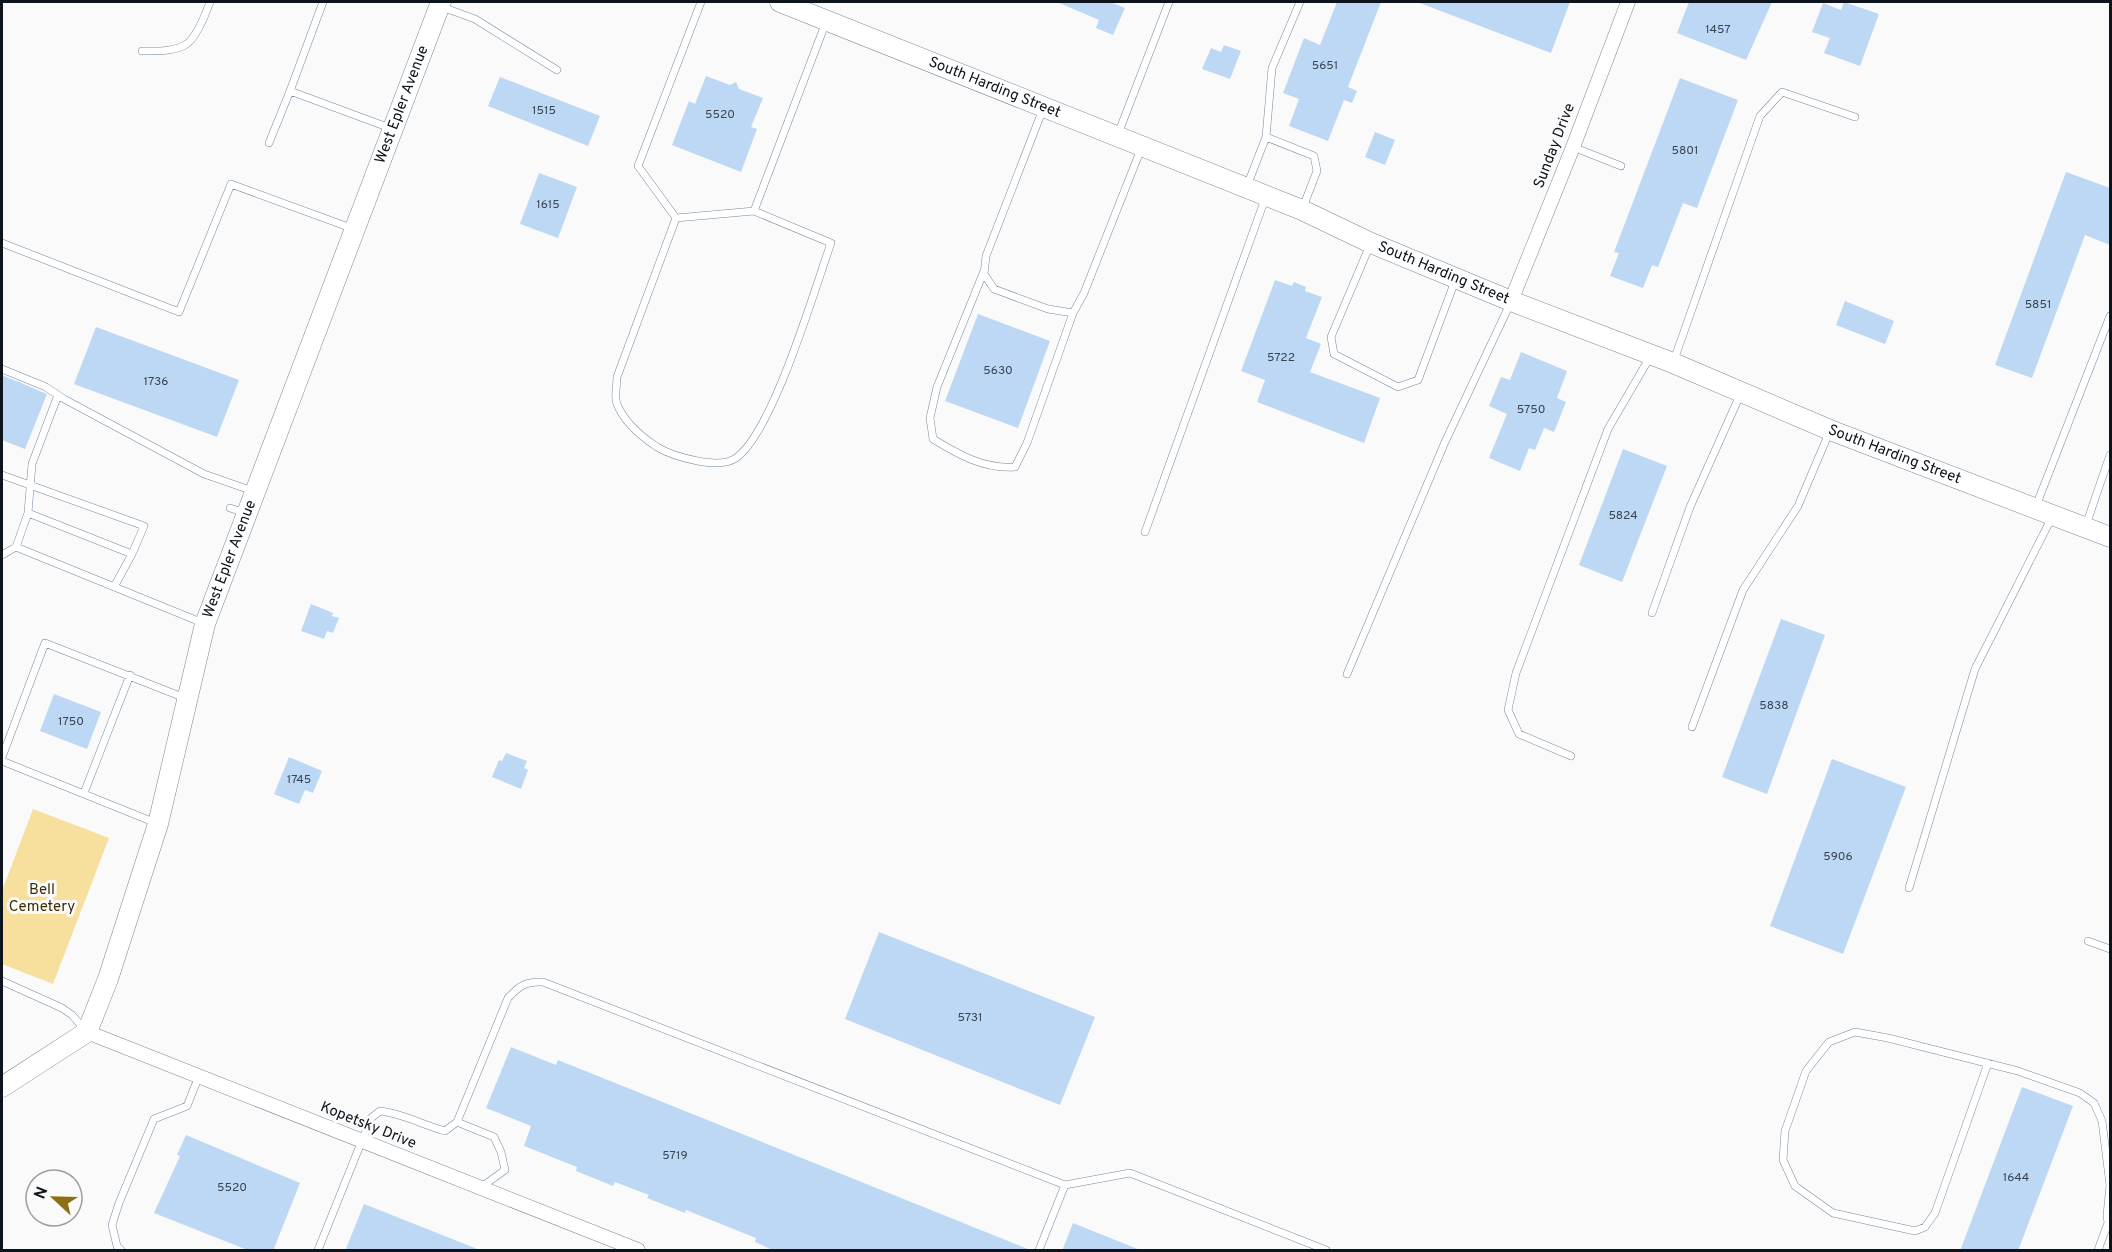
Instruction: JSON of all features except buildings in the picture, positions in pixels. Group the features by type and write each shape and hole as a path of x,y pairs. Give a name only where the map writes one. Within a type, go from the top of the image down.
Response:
{"street":[{"name":"South Harding Street","path":"780,2 1302,210 1371,243 1456,279 1652,354 1830,430 2110,537"},
{"name":"Sunday Drive","path":"1511,301 1628,2"},
{"name":"West Epler Avenue","path":"87,1032 108,979 158,824 205,624 239,511 256,492 440,4"},
{"name":"Kopetsky Drive","path":"87,1032 638,1251"},
{"path":"2,1087 87,1032"}],"lane":[{"path":"142,51 166,51 188,44 203,20 210,2"},
{"path":"269,143 323,2"},
{"path":"676,218 638,166 701,2"},
{"path":"1117,136 1169,2"},
{"path":"1246,188 1266,137 1272,68 1300,2"},
{"path":"440,4 475,19 557,70"},
{"path":"754,211 827,20"},
{"path":"290,91 393,129"},
{"path":"1673,363 1760,116 1782,92 1855,117"},
{"path":"1044,107 986,256 984,274 994,289 1048,309 1073,313"},
{"path":"1266,137 1314,156 1317,171 1302,210"},
{"path":"984,268 936,387 930,418 933,439 954,452 979,463 1002,468 1015,467 1027,443 1073,313 1084,293 1142,146"},
{"path":"1573,147 1621,166"},
{"path":"2,243 178,312 231,184 355,229"},
{"path":"1145,532 1266,196"},
{"path":"754,211 831,243 788,364 761,428 749,446 734,460 702,463 664,451 632,427 616,403 617,377 676,218 754,211"},
{"path":"1371,243 1331,337 1334,354 1398,387 1418,380 1456,279"},
{"path":"1347,674 1445,442 1511,301"},
{"path":"1909,888 1975,669 2044,512 2110,316"},
{"path":"1571,756 1519,734 1508,710 1516,673 1608,429 1652,354"},
{"path":"2,369 46,387 204,474 256,492"},
{"path":"1652,613 1690,507 1741,392"},
{"path":"2,555 16,547 28,513 32,464 58,395"},
{"path":"1692,727 1743,590 1798,506 1830,430"},
{"path":"2085,528 2110,455"},
{"path":"2,475 144,526 114,587"},
{"path":"28,513 132,554"},
{"path":"16,547 205,624"},
{"path":"158,824 2,759 45,643 187,699"},
{"path":"84,794 129,675"},
{"path":"2088,941 2110,949"},
{"path":"2,981 62,1008 72,1015 87,1032"},
{"path":"318,1251 360,1140 371,1118 380,1111 393,1112 445,1131 457,1122 508,998 519,987 530,981 543,982 1065,1185 1130,1173 1326,1251"},
{"path":"1988,1063 1935,1213 1925,1227 1915,1231 1833,1213 1795,1186 1783,1160 1785,1131 1806,1071 1828,1042 1855,1032 1888,1038 1988,1063 2018,1071 2080,1093 2094,1103 2102,1121 2110,1185 2107,1215 2109,1223 2098,1251"},
{"path":"121,1251 117,1246 112,1225 154,1119 187,1106 199,1076"},
{"path":"457,1122 494,1137 501,1152 505,1170 480,1188"},
{"path":"1039,1251 1065,1185"}],"green space":[{"name":"Bell Cemetery","path":"33,809 109,838 53,984 2,964 2,891"}]}
